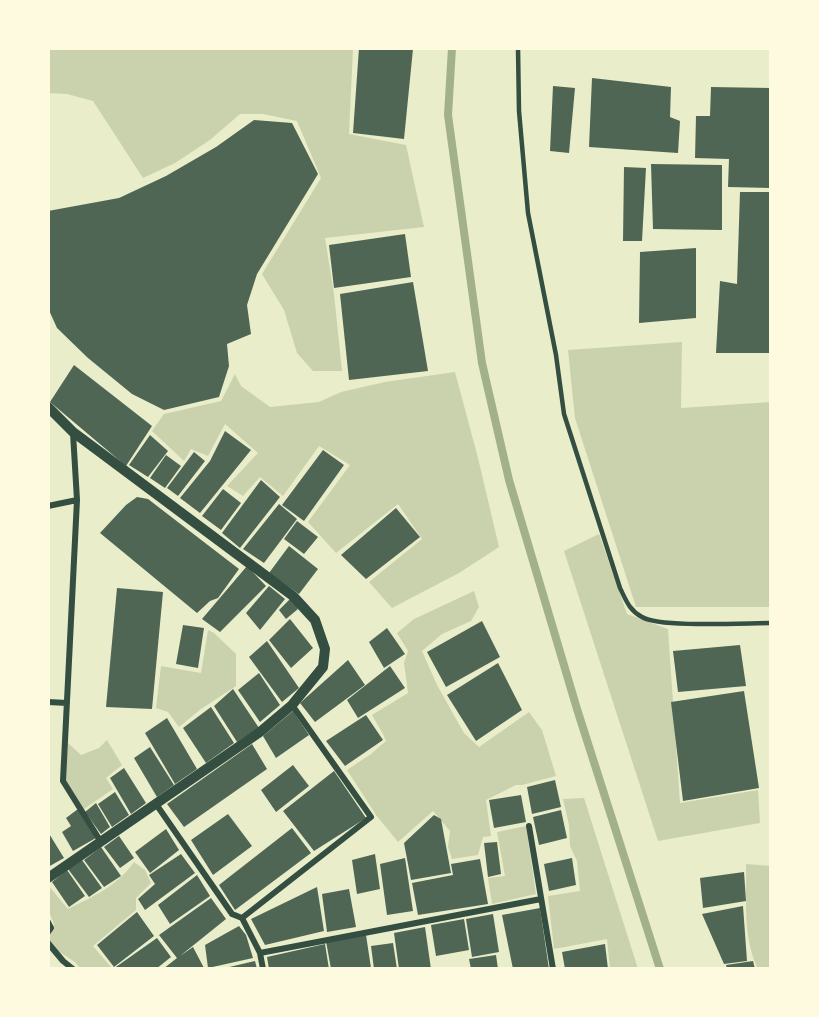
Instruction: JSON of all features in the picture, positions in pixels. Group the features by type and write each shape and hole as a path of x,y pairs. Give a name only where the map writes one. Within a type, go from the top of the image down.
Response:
{"street":[{"path":"48,407 73,432 293,596 315,620 325,649 323,667 292,705 260,732 48,878"},
{"path":"73,432 77,500 63,780 101,842"},
{"path":"48,506 77,500"},
{"path":"48,702 67,703"},
{"path":"242,918 371,817 292,705"},
{"path":"156,804 232,914 242,918 260,953 263,969"},
{"path":"529,826 553,969"},
{"path":"260,953 541,899"},
{"path":"48,922 51,928 48,932"},
{"path":"48,943 73,969"}],"lane":[{"path":"518,48 519,111 528,213 556,355 564,414 620,588 629,608 644,618 672,623 771,623"}],"green space":[{"path":"48,48 353,48 349,134 406,145 424,227 325,238 334,294 342,371 313,371 297,353 284,310 262,274 321,178 297,121 263,114 240,114 210,140 175,163 143,178 93,101 67,94 48,93"},
{"path":"682,342 681,408 771,402 771,607 636,607 575,418 568,350"},
{"path":"455,372 499,547 459,573 392,608 369,582 422,539 398,504 336,553 308,522 350,465 319,446 283,496 260,477 243,496 227,486 258,453 225,424 208,456 191,449 184,461 152,431 164,414 221,401 235,374 241,386 270,407 319,402 341,392 385,382"},
{"path":"599,534 627,614 668,629 680,803 758,790 760,823 658,841 564,551"},
{"path":"474,591 479,607 471,621 442,634 422,651 437,685 464,733 479,747 529,712 542,730 556,776 516,785 486,800 491,836 483,837 478,855 452,859 448,847 450,831 433,811 398,842 376,815 347,770 386,741 372,715 408,693 404,663 408,651 397,633 414,619"},
{"path":"208,630 236,654 236,686 179,727 168,712 156,708 161,666 201,673"},
{"path":"107,740 122,765 106,778 113,789 84,809 65,779 68,743 81,755 99,748"},
{"path":"584,798 638,969 610,969 607,939 554,949 548,896 580,891 577,861 570,846 569,825 563,799"},
{"path":"526,826 536,894 492,904 488,878 505,876 497,832"},
{"path":"134,862 145,870 151,883 136,898 136,910 93,946 111,967 109,969 81,969 75,962 58,951 48,938 54,924 48,909 48,885 68,909 112,885"},
{"path":"746,864 771,866 771,969 758,969 750,944 746,917"}],"building":[{"path":"359,48 413,49 404,139 353,133"},
{"path":"592,78 671,87 670,117 680,121 678,153 589,147"},
{"path":"553,86 575,88 569,153 550,151"},
{"path":"711,87 771,88 771,188 728,187 729,159 695,158 696,116 710,116"},
{"path":"254,120 292,123 318,174 257,274 247,305 251,334 227,344 229,366 219,397 164,410 132,394 88,358 57,328 48,308 48,211 119,198 166,176 216,147"},
{"path":"651,164 722,165 722,230 653,229"},
{"path":"624,167 646,168 642,241 623,241"},
{"path":"740,192 771,192 771,353 716,353 720,281 737,284"},
{"path":"405,234 411,277 334,288 329,245"},
{"path":"696,248 696,318 639,323 640,252"},
{"path":"413,282 428,371 349,380 340,294"},
{"path":"74,365 152,426 126,466 50,402"},
{"path":"225,431 251,450 200,513 180,498 210,461"},
{"path":"150,435 168,451 148,477 129,465"},
{"path":"323,450 344,465 304,521 282,505"},
{"path":"194,452 205,461 178,496 167,488"},
{"path":"166,455 181,466 165,488 150,478"},
{"path":"261,480 280,497 240,548 222,533"},
{"path":"223,489 241,503 221,530 202,516"},
{"path":"137,497 148,499 239,569 218,598 210,601 197,613 100,533 126,505"},
{"path":"279,504 297,519 264,563 243,549"},
{"path":"396,508 420,537 366,579 341,555"},
{"path":"297,521 318,537 304,554 284,539"},
{"path":"289,546 318,569 299,594 269,573"},
{"path":"247,566 266,586 220,632 202,619"},
{"path":"269,586 285,599 260,630 246,613"},
{"path":"117,588 163,592 152,709 106,707"},
{"path":"291,598 298,609 286,619 279,610"},
{"path":"290,619 313,648 291,668 269,640"},
{"path":"482,621 500,657 446,687 427,652"},
{"path":"183,625 204,628 198,668 176,664"},
{"path":"387,628 405,654 384,668 369,642"},
{"path":"267,641 299,688 282,702 249,657"},
{"path":"740,645 746,686 678,692 673,651"},
{"path":"348,660 365,685 315,722 300,703"},
{"path":"498,663 522,710 476,741 447,695"},
{"path":"390,666 405,688 358,718 347,700"},
{"path":"259,673 280,705 260,722 238,690"},
{"path":"233,689 259,728 237,742 214,706"},
{"path":"744,691 759,788 683,801 671,702"},
{"path":"211,707 234,743 206,763 183,728"},
{"path":"293,711 309,735 276,758 263,736"},
{"path":"366,715 383,740 345,766 326,741"},
{"path":"167,718 197,769 175,784 145,733"},
{"path":"252,744 267,769 184,827 167,804"},
{"path":"150,747 174,785 157,797 134,758"},
{"path":"293,765 309,786 276,812 261,790"},
{"path":"124,768 146,803 131,814 110,778"},
{"path":"334,771 366,818 314,851 283,811"},
{"path":"555,780 561,807 532,814 527,787"},
{"path":"115,792 129,815 112,827 98,804"},
{"path":"521,795 526,822 494,828 489,800"},
{"path":"96,803 110,827 101,834 85,812"},
{"path":"78,809 96,838 73,851 62,832 71,826 66,818"},
{"path":"561,810 567,838 539,845 533,817"},
{"path":"228,814 252,846 213,875 191,840"},
{"path":"434,815 441,819 451,873 411,880 404,843"},
{"path":"292,828 311,853 235,910 219,885"},
{"path":"166,829 179,850 150,873 135,852"},
{"path":"48,832 64,858 48,867"},
{"path":"119,836 134,858 120,868 104,847"},
{"path":"497,842 501,874 488,877 484,843"},
{"path":"101,847 121,876 104,887 84,860"},
{"path":"181,854 195,873 145,910 138,899 155,884 149,875"},
{"path":"375,854 380,889 357,894 352,860"},
{"path":"405,858 413,911 387,915 380,864"},
{"path":"572,858 576,885 549,891 544,864"},
{"path":"480,859 488,904 418,915 412,883 453,875 451,864"},
{"path":"82,860 102,888 89,897 68,869"},
{"path":"67,870 85,896 69,907 52,882"},
{"path":"744,872 746,901 703,908 700,878"},
{"path":"197,875 210,896 170,924 158,905"},
{"path":"317,887 324,931 265,945 251,919"},
{"path":"349,889 356,927 327,932 322,894"},
{"path":"211,898 226,919 180,956 193,947 204,968 163,969 177,958 159,935"},
{"path":"743,906 747,961 724,964 702,914"},
{"path":"540,908 549,969 513,969 502,915"},
{"path":"137,912 154,936 114,967 97,945"},
{"path":"493,914 499,952 472,957 466,919"},
{"path":"464,919 469,950 436,956 431,925"},
{"path":"239,926 246,935 253,958 208,968 205,945"},
{"path":"425,927 431,969 399,969 394,933"},
{"path":"366,935 371,968 331,969 326,941"},
{"path":"157,938 171,957 156,969 113,969"},
{"path":"393,943 397,969 374,969 371,946"},
{"path":"325,944 329,969 269,969 267,957"},
{"path":"605,944 608,969 565,969 562,952"},
{"path":"496,955 498,969 471,969 469,959"},
{"path":"255,961 257,969 225,969 225,968"},
{"path":"753,961 755,969 727,969 726,965"}],"waterway":[{"path":"452,48 448,115 482,363 509,480 577,709 660,969"}]}
